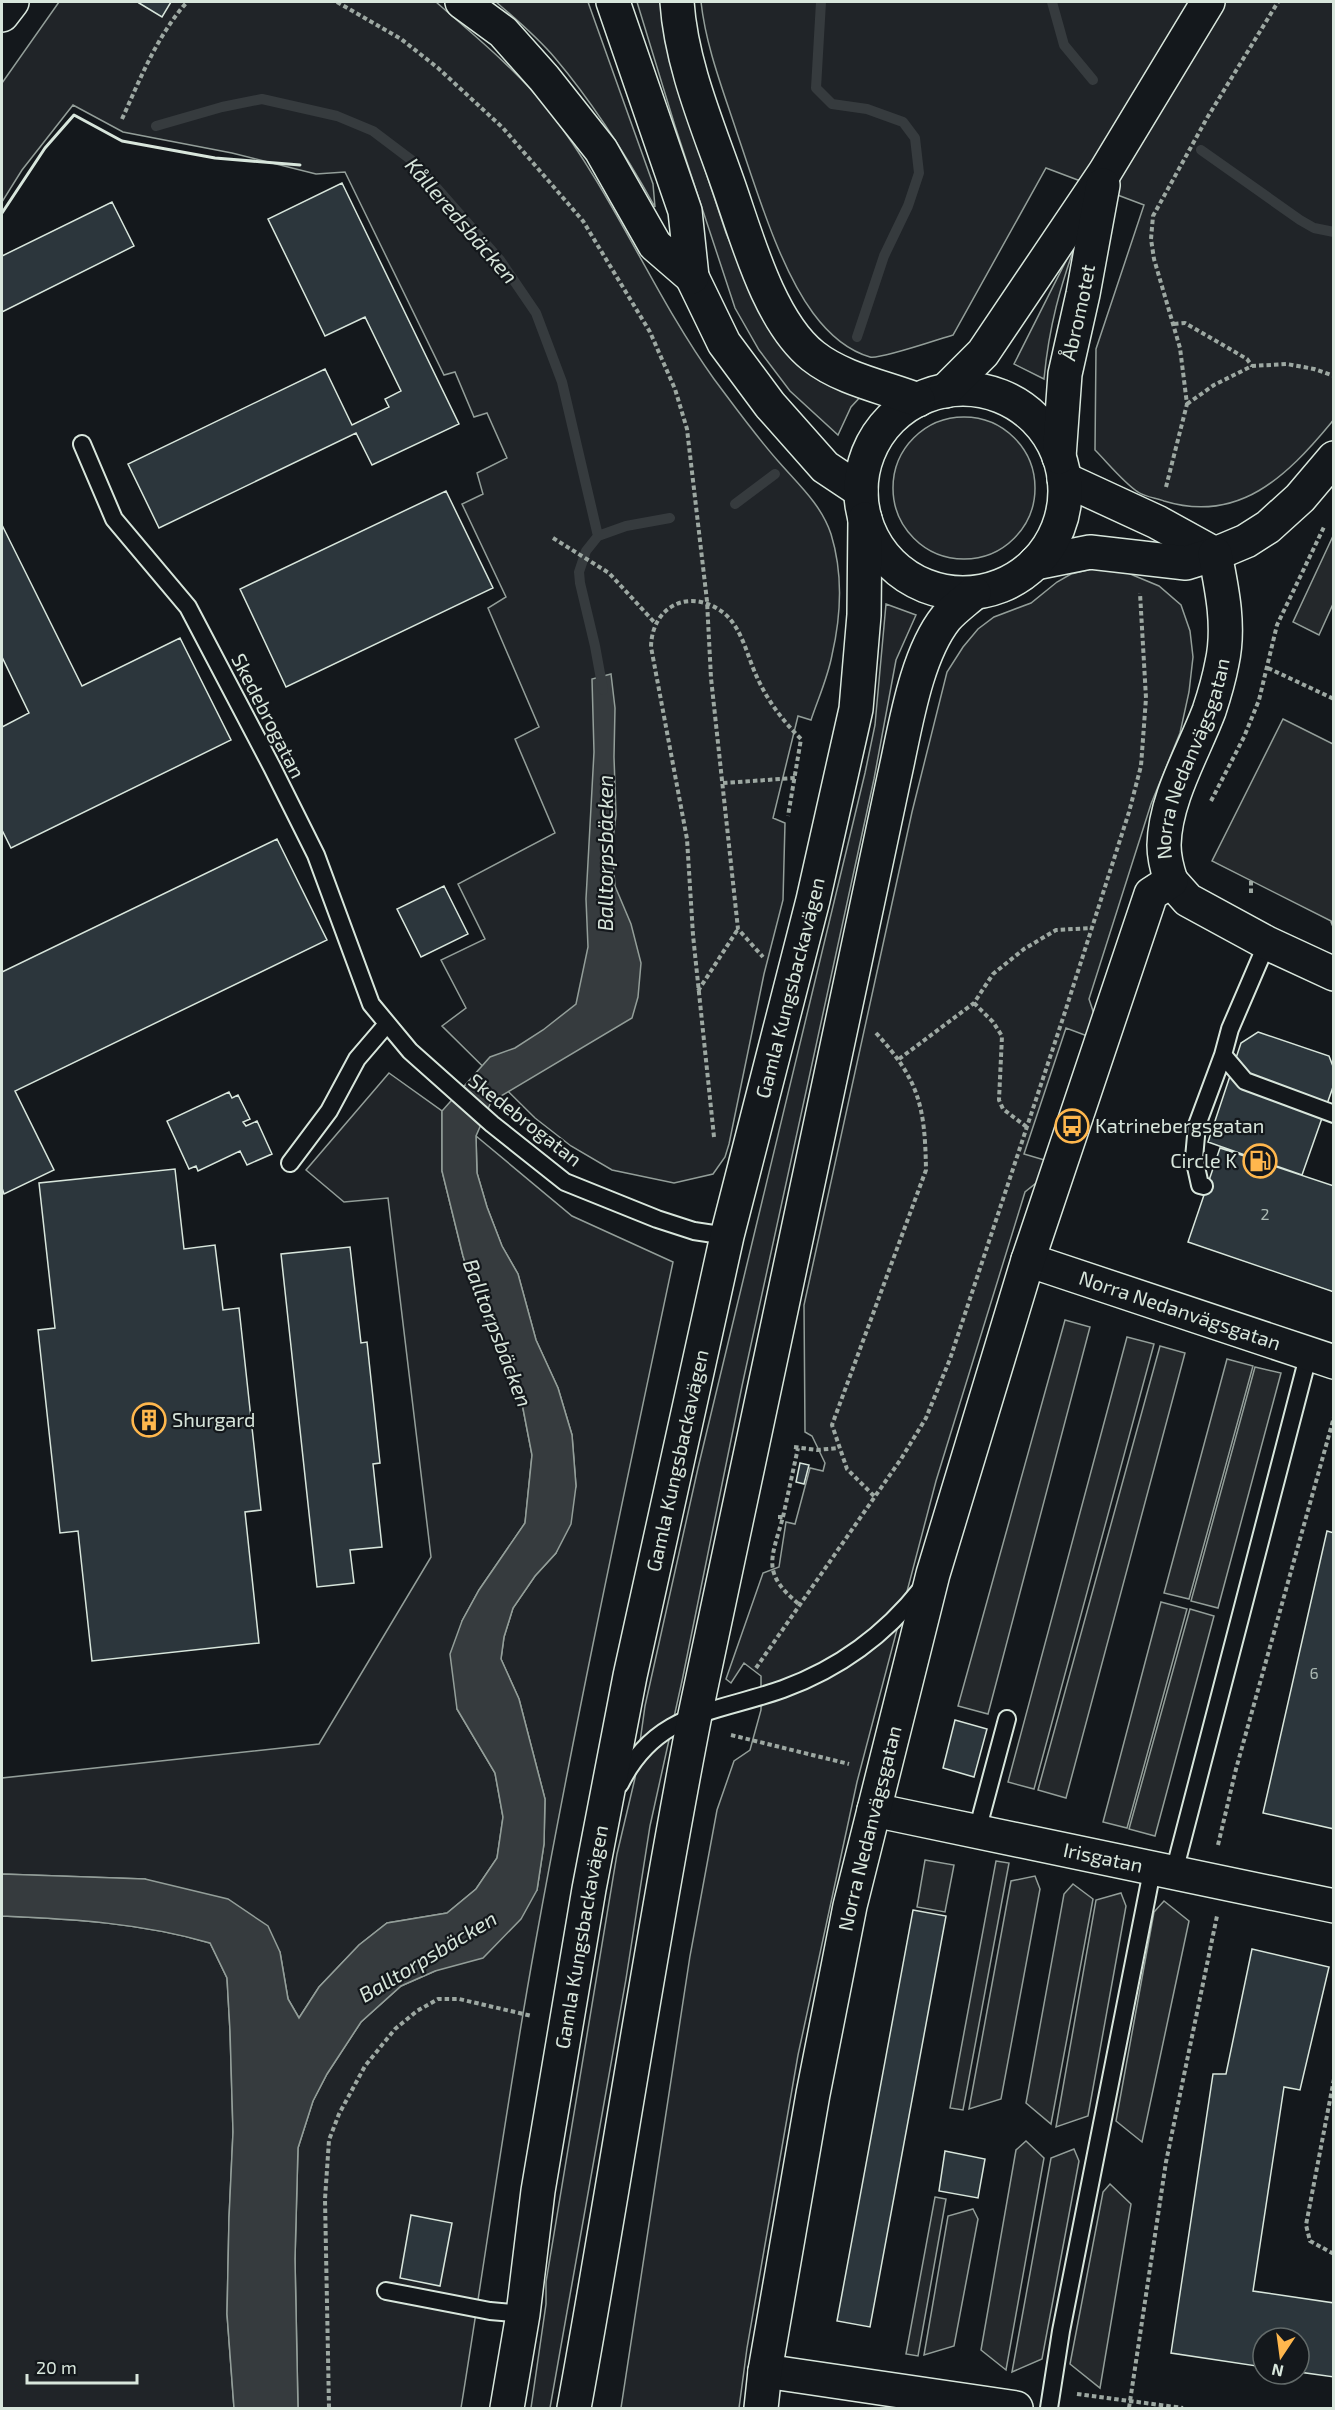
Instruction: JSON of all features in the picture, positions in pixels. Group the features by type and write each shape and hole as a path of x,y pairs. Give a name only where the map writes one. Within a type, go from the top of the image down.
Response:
{"main road":[{"path":"2,15 12,2"},
{"path":"462,2 503,33 544,78 601,150 656,245 692,277"},
{"path":"613,2 685,211 692,277 724,343 770,405 825,467 863,505"},
{"path":"677,2 679,24 698,100 762,279 791,334 812,356 835,370 931,395 980,391 1014,403 1041,426 1052,440 1062,468 1215,554"},
{"name":"Åbromotet","path":"1105,172 1083,294 1065,374 1062,468 1064,502 1059,525 1049,545 1035,563 1007,583 974,593 932,588 906,576 895,567 877,545 863,505 865,464 876,437 894,416 931,395 983,353 1105,172 1208,2"},
{"path":"1035,563 1090,552 1186,563 1215,554 1246,541 1268,527 1300,498 1334,458"},
{"name":"Gamla Kungsbackavägen","path":"507,2409 523,2314 538,2191 601,1823 630,1676 728,1236 813,900 856,709 864,615 863,505"},
{"name":"Norra Nedanvägsgatan","path":"761,2409 765,2370 813,2094 850,1906 933,1574 1028,1260 1145,911 1151,894 1171,881 1164,844 1173,799 1190,752 1209,712 1223,661 1226,630 1215,554"},
{"path":"574,2409 607,2228 670,1842 695,1715 914,692 929,646 946,618 974,593"},
{"path":"1171,881 1188,900 1267,943 1334,974"},
{"name":"Norra Nedanvägsgatan","path":"1028,1260 1321,1357"},
{"name":"Irisgatan","path":"874,1810 977,1831 1162,1876 1216,1881 1334,1906"},
{"path":"765,2370 1016,2409"}],"lane":[{"name":"Skedebrogatan","path":"82,444 114,519 188,607 316,855 371,1004 387,1024 410,1051 451,1089 565,1182 657,1220 694,1231 728,1236"},
{"path":"1204,1186 1200,1185 1194,1158 1197,1125 1230,1029 1267,943"},
{"path":"290,1163 329,1111 357,1059 387,1024"},
{"path":"1222,1055 1245,1081 1334,1114"},
{"path":"1049,2409 1051,2390 1162,1876 1321,1357"},
{"path":"601,1823 629,1766 648,1744 670,1728 695,1715 783,1689 832,1667 865,1646 889,1626 933,1574"},
{"path":"977,1831 1007,1719"},
{"path":"386,2290 490,2311 523,2314"}],"path":[{"path":"122,119 154,48 169,22 187,2"},
{"path":"337,2 401,39 438,68 503,128 583,221 650,332 675,389 687,429 707,601 711,678 738,929 765,959"},
{"path":"1157,522 1187,404 1180,348 1154,259 1151,239 1153,216 1208,118 1278,2"},
{"path":"1174,324 1185,323 1247,359 1252,366"},
{"path":"1187,404 1214,385 1252,366 1287,364 1314,369 1334,376"},
{"path":"1209,804 1244,737 1259,700 1268,668 1269,649 1277,625 1328,519"},
{"path":"553,538 609,573 655,623"},
{"path":"728,1745 741,1700 752,1673 876,1498 930,1408 964,1318 1092,928 1129,812 1141,766 1146,698 1140,583 1146,560"},
{"path":"714,1141 698,991 687,840 651,647 655,623 668,607 683,602 707,601 727,615 741,636 757,676 775,710 801,739 788,816"},
{"path":"1268,668 1334,699"},
{"path":"723,783 795,778"},
{"path":"899,1059 974,1003 993,974 1024,949 1056,930 1092,928"},
{"path":"698,991 738,929"},
{"path":"974,1003 993,1022 1002,1036 999,1100 1003,1109 1026,1128 1037,1131"},
{"path":"873,1030 899,1059 914,1086 921,1107 926,1142 926,1170 832,1425 847,1469 876,1498"},
{"path":"1129,2409 1166,2162 1236,1769 1334,1417"},
{"path":"800,1605 787,1594 773,1574 771,1562 796,1447 817,1450 838,1448"},
{"path":"731,1735 882,1772"},
{"path":"329,2409 325,2199 329,2140 339,2114 365,2066 395,2029 417,2011 438,1999 459,1999 539,2018"},
{"path":"1334,2079 1306,2225 1310,2241 1334,2254"},
{"path":"1051,2390 1183,2409"}],"shaded area":[{"path":"59,2 436,2 510,68 550,112 594,177 692,347 761,441 808,495 827,523 835,549 839,579 839,610 835,640 828,671 811,720 798,716 773,818 785,823 783,900 764,974 729,1144 725,1157 713,1174 674,1183 612,1170 571,1146 535,1118 442,1026 466,1008 441,960 485,939 458,884 555,833 515,739 539,727 488,608 506,597 462,504 483,494 477,473 507,458 487,413 474,417 455,372 444,375 345,172 316,174 232,153 123,132 73,105 22,170 2,202 2,83"},
{"path":"496,2 588,2 653,184 655,207 609,130 583,93 541,43"},
{"path":"637,2 661,2 665,40 678,88 726,233 747,281 863,394 851,407 838,435 790,391 759,350 735,308"},
{"path":"701,2 1333,2 1334,419 1297,461 1279,477 1238,500 1216,506 1191,506 1144,495 1127,483 1095,450 1096,349 1144,205 1046,168 953,335 876,357 861,354 845,345 824,327 813,313 789,273 779,250 760,202 716,68 703,19"},
{"path":"1078,237 1056,307 1044,379 1014,364"},
{"path":"964,417 991,422 1014,438 1030,461 1035,488 1030,515 1014,538 991,554 964,559 937,554 914,538 898,515 893,488 898,461 914,438 937,422"},
{"path":"1333,536 1333,604 1319,635 1293,622"},
{"path":"1092,569 1123,571 1159,586 1181,605 1190,631 1193,657 1189,692 1180,733 1151,804 1089,999 1096,1020 1090,1037 1066,1028 1024,1154 1048,1161 1046,1175 1025,1192 936,1481 857,1782 798,2055 747,2348 739,2408 621,2408 690,1956 717,1810 734,1761 750,1750 761,1710 761,1676 744,1663 731,1683 726,1679 763,1573 779,1567 786,1522 795,1524 810,1468 823,1471 825,1463 812,1436 805,1432 804,1305 912,812 947,672 978,629 994,617 1031,603 1071,574"},
{"path":"886,604 916,615 896,660 874,779 742,1386 650,1826 626,1979 550,2408 531,2408 546,2304 546,2282 617,1854 635,1778 645,1706 698,1468 865,773 875,725"},
{"path":"1283,719 1333,744 1333,922 1212,861"},
{"path":"389,1073 442,1111 442,1171 463,1256 477,1300 520,1393 532,1455 525,1523 479,1590 462,1621 457,1709 495,1773 503,1817 497,1858 476,1889 447,1913 387,1923 359,1945 319,1987 299,2018 288,1999 280,1952 145,1879 2,1874 2,1778 319,1744 431,1557 388,1198 344,1202 306,1170"},
{"path":"476,1136 572,1216 673,1262 601,1603 535,1945 461,2408 298,2408 295,2259 298,2148 313,2101 327,2074 361,2022 401,1986 435,1971 537,1890 544,1844 545,1799 519,1699 501,1659 504,1637 513,1608 535,1576 556,1553 576,1486 572,1435 558,1388 536,1340 518,1274 502,1246 487,1207 477,1173"},
{"path":"1065,1320 1090,1327 988,1714 958,1706"},
{"path":"1127,1337 1154,1344 1034,1789 1008,1782"},
{"path":"1160,1346 1185,1353 1066,1798 1038,1790"},
{"path":"1227,1359 1253,1366 1189,1599 1164,1593"},
{"path":"1255,1367 1281,1373 1218,1608 1191,1601"},
{"path":"1161,1602 1187,1609 1127,1828 1103,1822"},
{"path":"1190,1609 1214,1616 1155,1836 1129,1829"},
{"path":"925,1860 954,1865 945,1912 917,1907"},
{"path":"996,1861 1009,1863 963,2110 950,2108"},
{"path":"1035,1876 1040,1889 1001,2099 969,2109 1011,1881"},
{"path":"1073,1884 1093,1899 1051,2124 1026,2103 1064,1894"},
{"path":"1121,1893 1126,1906 1088,2116 1056,2127 1096,1900"},
{"path":"1164,1901 1189,1921 1142,2142 1116,2121 1154,1912"},
{"path":"2,1916 133,1926 210,1943 227,1978 233,2132 227,2314 234,2408 2,2408"},
{"path":"1026,2141 1044,2158 1006,2370 981,2350 1016,2150"},
{"path":"1074,2149 1079,2161 1042,2359 1012,2372 1051,2158"},
{"path":"1110,2184 1131,2204 1100,2388 1070,2364 1103,2192"},
{"path":"935,2197 946,2199 918,2356 906,2354"},
{"path":"973,2209 978,2219 954,2346 924,2355 948,2216"}],"water":[{"path":"611,674 615,708 616,815 612,847 615,886 631,924 641,963 638,997 632,1018 491,1102 476,1136 477,1173 487,1207 502,1246 518,1274 536,1340 558,1388 572,1435 576,1486 571,1524 556,1553 535,1576 513,1608 504,1637 501,1659 519,1699 545,1799 544,1844 537,1890 521,1919 483,1958 435,1971 401,1986 361,2022 327,2074 313,2101 298,2148 295,2259 298,2408 234,2408 227,2314 233,2132 227,1978 210,1943 133,1926 2,1916 2,1874 145,1879 228,1899 268,1926 280,1952 288,1999 299,2018 319,1987 359,1945 387,1923 447,1913 476,1889 497,1858 503,1817 495,1773 457,1709 450,1654 462,1621 479,1590 525,1523 532,1455 520,1393 477,1300 463,1256 442,1171 442,1111 490,1057 515,1048 576,1004 588,947 586,899 594,752 592,679"}],"building":[{"path":"140,2 171,2 162,17"},
{"path":"342,183 459,424 372,465 356,433 159,528 128,464 325,369 352,425 389,407 385,399 401,391 365,317 325,336 268,219"},
{"path":"112,202 134,246 2,312 2,256"},
{"path":"446,491 493,588 286,687 240,589"},
{"path":"2,525 82,686 180,638 231,740 11,848 2,830 2,727 29,713 2,657"},
{"path":"277,839 327,940 15,1091 54,1170 4,1194 2,1188 2,972"},
{"path":"444,886 468,934 421,957 397,909"},
{"path":"1258,1032 1329,1056 1334,1069 1334,1084 1302,1175 1208,1142 1241,1043"},
{"path":"229,1092 232,1098 238,1095 250,1119 243,1122 246,1126 257,1121 272,1154 247,1165 240,1151 198,1171 196,1166 189,1169 167,1121"},
{"path":"1220,1148 1334,1186 1334,1292 1188,1242"},
{"name":"Shurgard","path":"175,1169 184,1249 215,1245 223,1310 239,1308 261,1510 245,1512 259,1643 92,1661 78,1531 60,1533 38,1330 55,1328 39,1183"},
{"path":"350,1247 361,1343 367,1342 380,1463 373,1464 382,1547 350,1550 354,1583 317,1587 281,1254"},
{"path":"800,1463 809,1465 804,1484 796,1482"},
{"path":"1327,1531 1334,1533 1334,1829 1263,1813"},
{"path":"955,1720 987,1729 974,1777 943,1768"},
{"path":"913,1910 946,1916 870,2327 837,2321"},
{"path":"1252,1949 1329,1967 1300,2090 1284,2087 1253,2291 1334,2303 1334,2377 1311,2374 1311,2326 1251,2326 1251,2365 1171,2353 1213,2074 1226,2074"},
{"path":"945,2151 985,2159 978,2198 939,2191"},
{"path":"411,2215 452,2223 440,2286 400,2278"}],"waterway":[{"name":"Balltorpsbäcken","path":"821,2 816,88 832,104 867,109 903,122 915,138 919,173 908,206 884,256 857,337"},
{"name":"Balltorpsbäcken","path":"1052,2 1064,45 1093,80"},
{"name":"Kålleredsbäcken","path":"156,126 222,107 262,99 337,116 373,131 414,162 500,260 536,313 562,382 598,536"},
{"name":"Balltorpsbäcken","path":"1201,150 1300,220 1314,228 1334,232"},
{"name":"Balltorpsbäcken","path":"735,504 775,474"},
{"name":"Balltorpsbäcken","path":"603,690 580,583 579,572 586,551 598,536 626,526 670,518"}],"wall":[{"path":"2,213 45,148 74,115 122,141 215,158 300,165"}],"place":[{"name":"Katrinebergsgatan","path":"1072,1126"},
{"name":"Circle K","path":"1260,1161"},
{"name":"Shurgard","path":"149,1420"}]}
